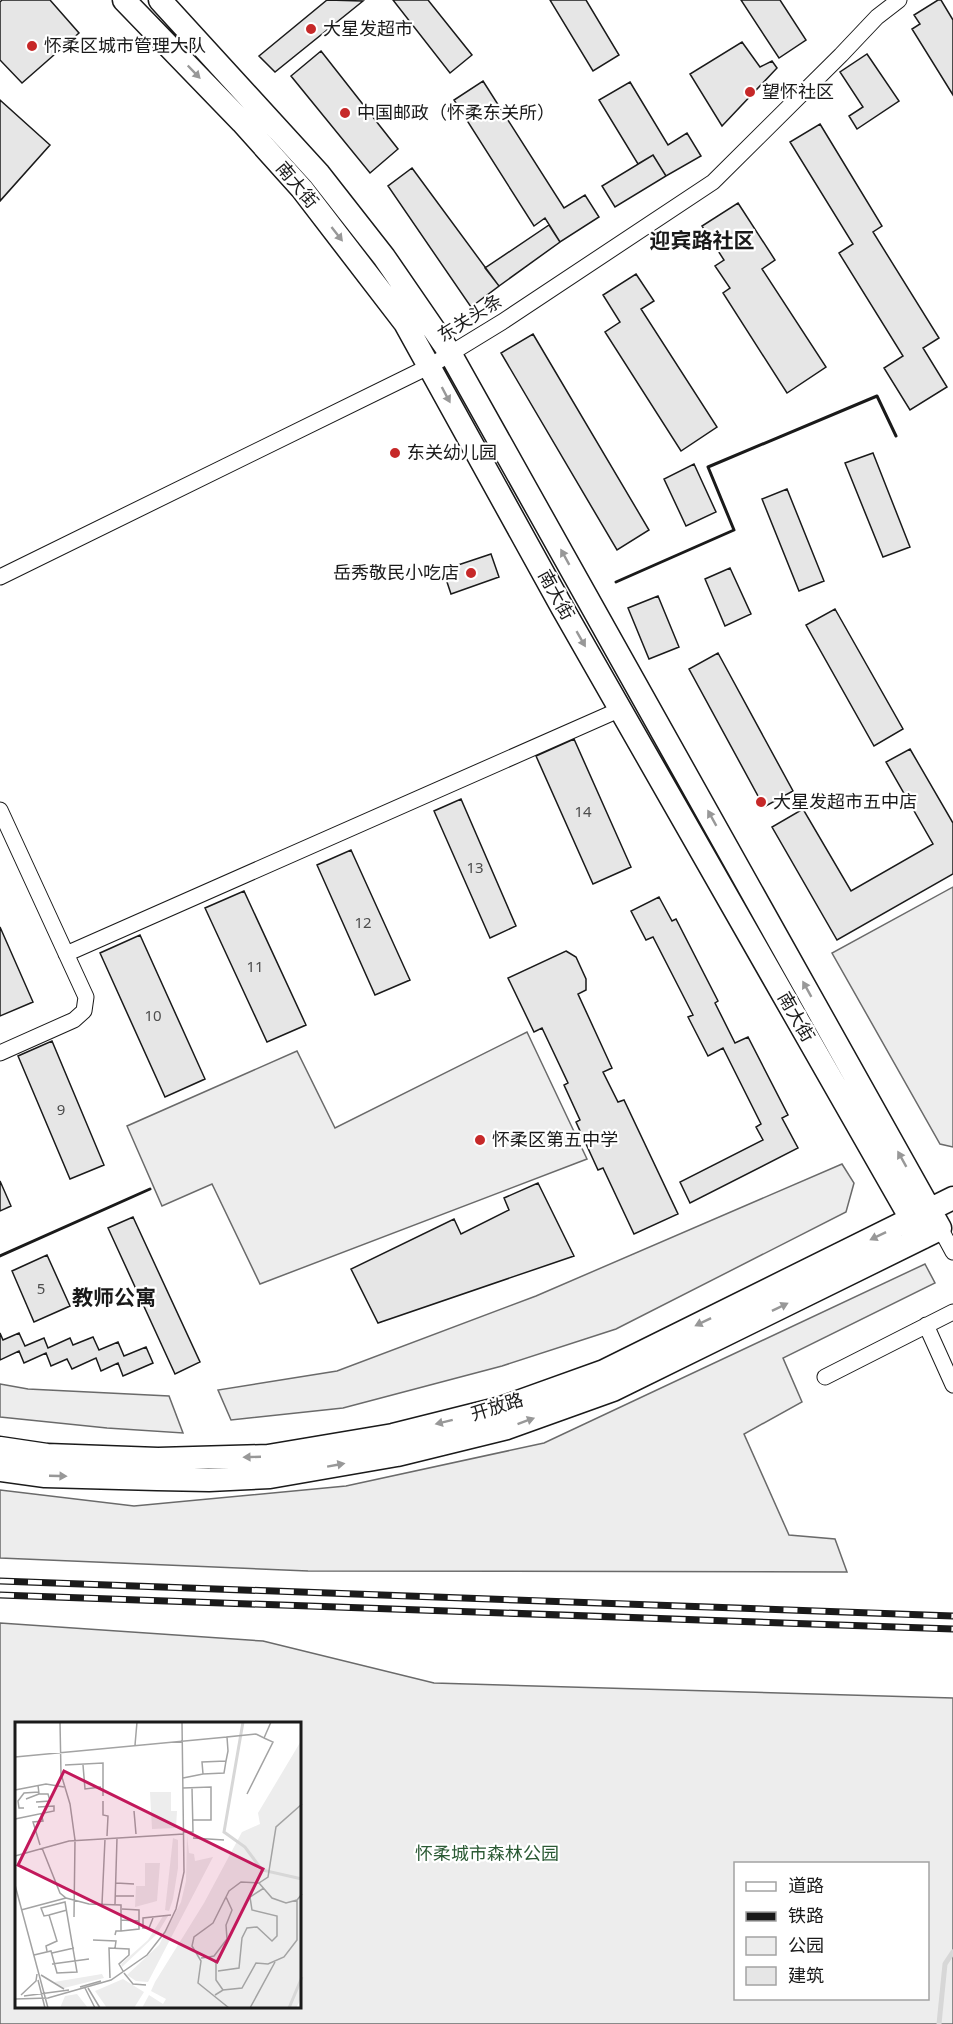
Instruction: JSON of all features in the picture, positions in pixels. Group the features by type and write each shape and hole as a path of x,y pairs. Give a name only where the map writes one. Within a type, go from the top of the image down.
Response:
{"main road":[{"name":"南大街","path":"124,0 242,122 302,189 405,323 621,709 932,1223"},
{"name":"南大街","path":"160,0 318,174 384,256 450,353 932,1223"},
{"name":"开放路","path":"0,1470 45,1476 158,1479 209,1480 270,1477 397,1455 507,1428 612,1390 932,1223 953,1198"},
{"name":"开放路","path":"0,1448 47,1455 158,1460 268,1456 393,1435 501,1408 604,1371 932,1223"}],"street":[{"name":"东关头条","path":"0,577 430,366 502,322 712,182 877,17 899,0"},
{"path":"66,954 621,709"},
{"path":"0,810 86,997 84,1011 74,1020 0,1053"},
{"path":"932,1223 953,1252"},
{"path":"825,1377 953,1312"},
{"path":"926,1325 953,1385"}],"green space":[{"path":"953,887 953,1147 940,1144 832,953"},
{"path":"527,1032 587,1159 260,1284 212,1184 162,1206 127,1126 297,1051 335,1128"},
{"path":"842,1164 854,1183 846,1212 616,1329 502,1366 343,1408 231,1420 218,1390 337,1371 536,1296"},
{"path":"925,1264 935,1283 783,1358 802,1402 744,1434 789,1535 835,1539 847,1572 308,1571 0,1558 0,1490 134,1506 346,1486 544,1443"},
{"path":"0,1384 28,1389 169,1396 183,1433 0,1417"},
{"name":"怀柔城市森林公园","path":"0,1623 263,1641 434,1683 953,1698 953,2024 0,2024"}],"building":[{"name":"怀柔区城市管理大队","path":"2,0 50,0 79,33 22,83 0,60 0,2"},
{"name":"大星发超市","path":"327,0 363,1 275,72 259,56"},
{"path":"393,0 428,0 472,55 450,73"},
{"path":"550,0 586,0 619,55 593,71"},
{"path":"741,0 780,0 806,40 779,58"},
{"path":"941,0 953,20 953,95 912,29 920,24 914,15"},
{"path":"742,42 760,67 772,61 777,68 722,126 690,74"},
{"name":"中国邮政（怀柔东关所）","path":"321,51 398,149 370,173 291,76"},
{"path":"867,54 899,101 857,129 849,116 863,107 840,72"},
{"path":"483,81 564,208 585,195 599,217 560,242 545,218 534,226 454,100"},
{"path":"630,82 668,145 687,133 701,156 666,176 653,155 638,164 599,100"},
{"path":"0,100 50,145 0,201"},
{"path":"820,124 882,226 873,232 939,338 923,348 947,387 910,410 884,368 903,356 839,253 853,244 790,142"},
{"path":"653,155 666,176 615,207 602,186"},
{"path":"412,168 499,286 471,307 388,186"},
{"path":"738,203 775,260 762,269 826,367 787,393 723,293 730,288 715,266 724,260 702,226"},
{"path":"549,225 560,242 499,286 485,268"},
{"path":"636,274 654,301 641,309 717,427 681,451 605,332 620,322 603,295"},
{"path":"533,334 649,530 617,550 501,353"},
{"path":"873,453 910,547 883,557 845,463"},
{"path":"694,464 716,512 686,526 664,479"},
{"path":"787,489 824,581 799,591 762,499"},
{"name":"岳秀敬民小吃店","path":"491,554 499,577 451,594 443,570"},
{"path":"730,568 751,614 725,626 705,579"},
{"path":"658,596 679,647 649,659 628,608"},
{"path":"835,609 903,729 874,746 806,625"},
{"path":"718,653 793,791 764,807 689,669"},
{"path":"574,739 631,867 593,884 536,756"},
{"path":"910,749 953,823 953,874 837,940 772,827 803,809 851,891 933,844 886,762"},
{"path":"461,799 516,926 490,938 434,811"},
{"path":"351,850 410,980 375,995 317,865"},
{"path":"244,891 306,1025 267,1042 205,908"},
{"path":"659,897 672,921 676,919 718,1001 715,1003 735,1043 748,1037 788,1115 782,1118 798,1148 690,1203 680,1182 763,1140 756,1127 761,1124 723,1048 708,1056 688,1017 693,1015 653,937 646,940 631,911"},
{"path":"0,927 33,1002 0,1016"},
{"path":"140,935 205,1079 165,1097 100,953"},
{"path":"566,951 576,957 586,979 586,990 578,994 612,1068 603,1072 618,1102 624,1100 678,1214 634,1234 603,1168 598,1170 576,1122 580,1120 564,1085 568,1083 542,1028 534,1032 508,978"},
{"path":"52,1041 104,1165 70,1179 18,1056"},
{"path":"0,1181 11,1206 0,1211"},
{"path":"538,1183 574,1256 378,1323 351,1269 454,1219 461,1234 509,1210 504,1198"},
{"path":"133,1217 200,1362 175,1374 108,1228"},
{"path":"47,1255 70,1306 34,1322 12,1271"},
{"path":"0,1333 3,1340 19,1333 25,1346 44,1338 48,1348 70,1338 73,1345 93,1337 99,1350 118,1342 124,1356 146,1347 153,1363 123,1376 118,1363 101,1371 96,1358 72,1369 67,1359 51,1366 46,1353 24,1363 19,1351 0,1360"}],"waterway":[{"path":"939,2024 945,1964 953,1952"}],"railway":[{"path":"0,1581 953,1616"},
{"path":"0,1595 953,1629"}],"wall":[{"path":"616,582 734,530 708,467 877,396 896,436"},
{"path":"0,1256 150,1189"}],"place":[{"name":"大星发超市","path":"311,29"},
{"name":"怀柔区城市管理大队","path":"32,46"},
{"name":"望怀社区","path":"750,92"},
{"name":"中国邮政（怀柔东关所）","path":"345,113"},
{"name":"东关幼儿园","path":"395,453"},
{"name":"岳秀敬民小吃店","path":"471,573"},
{"name":"大星发超市五中店","path":"761,802"},
{"name":"怀柔区第五中学","path":"480,1140"}],"district":[{"name":"迎宾路社区","path":"702,241"},
{"name":"教师公寓","path":"114,1298"}]}
